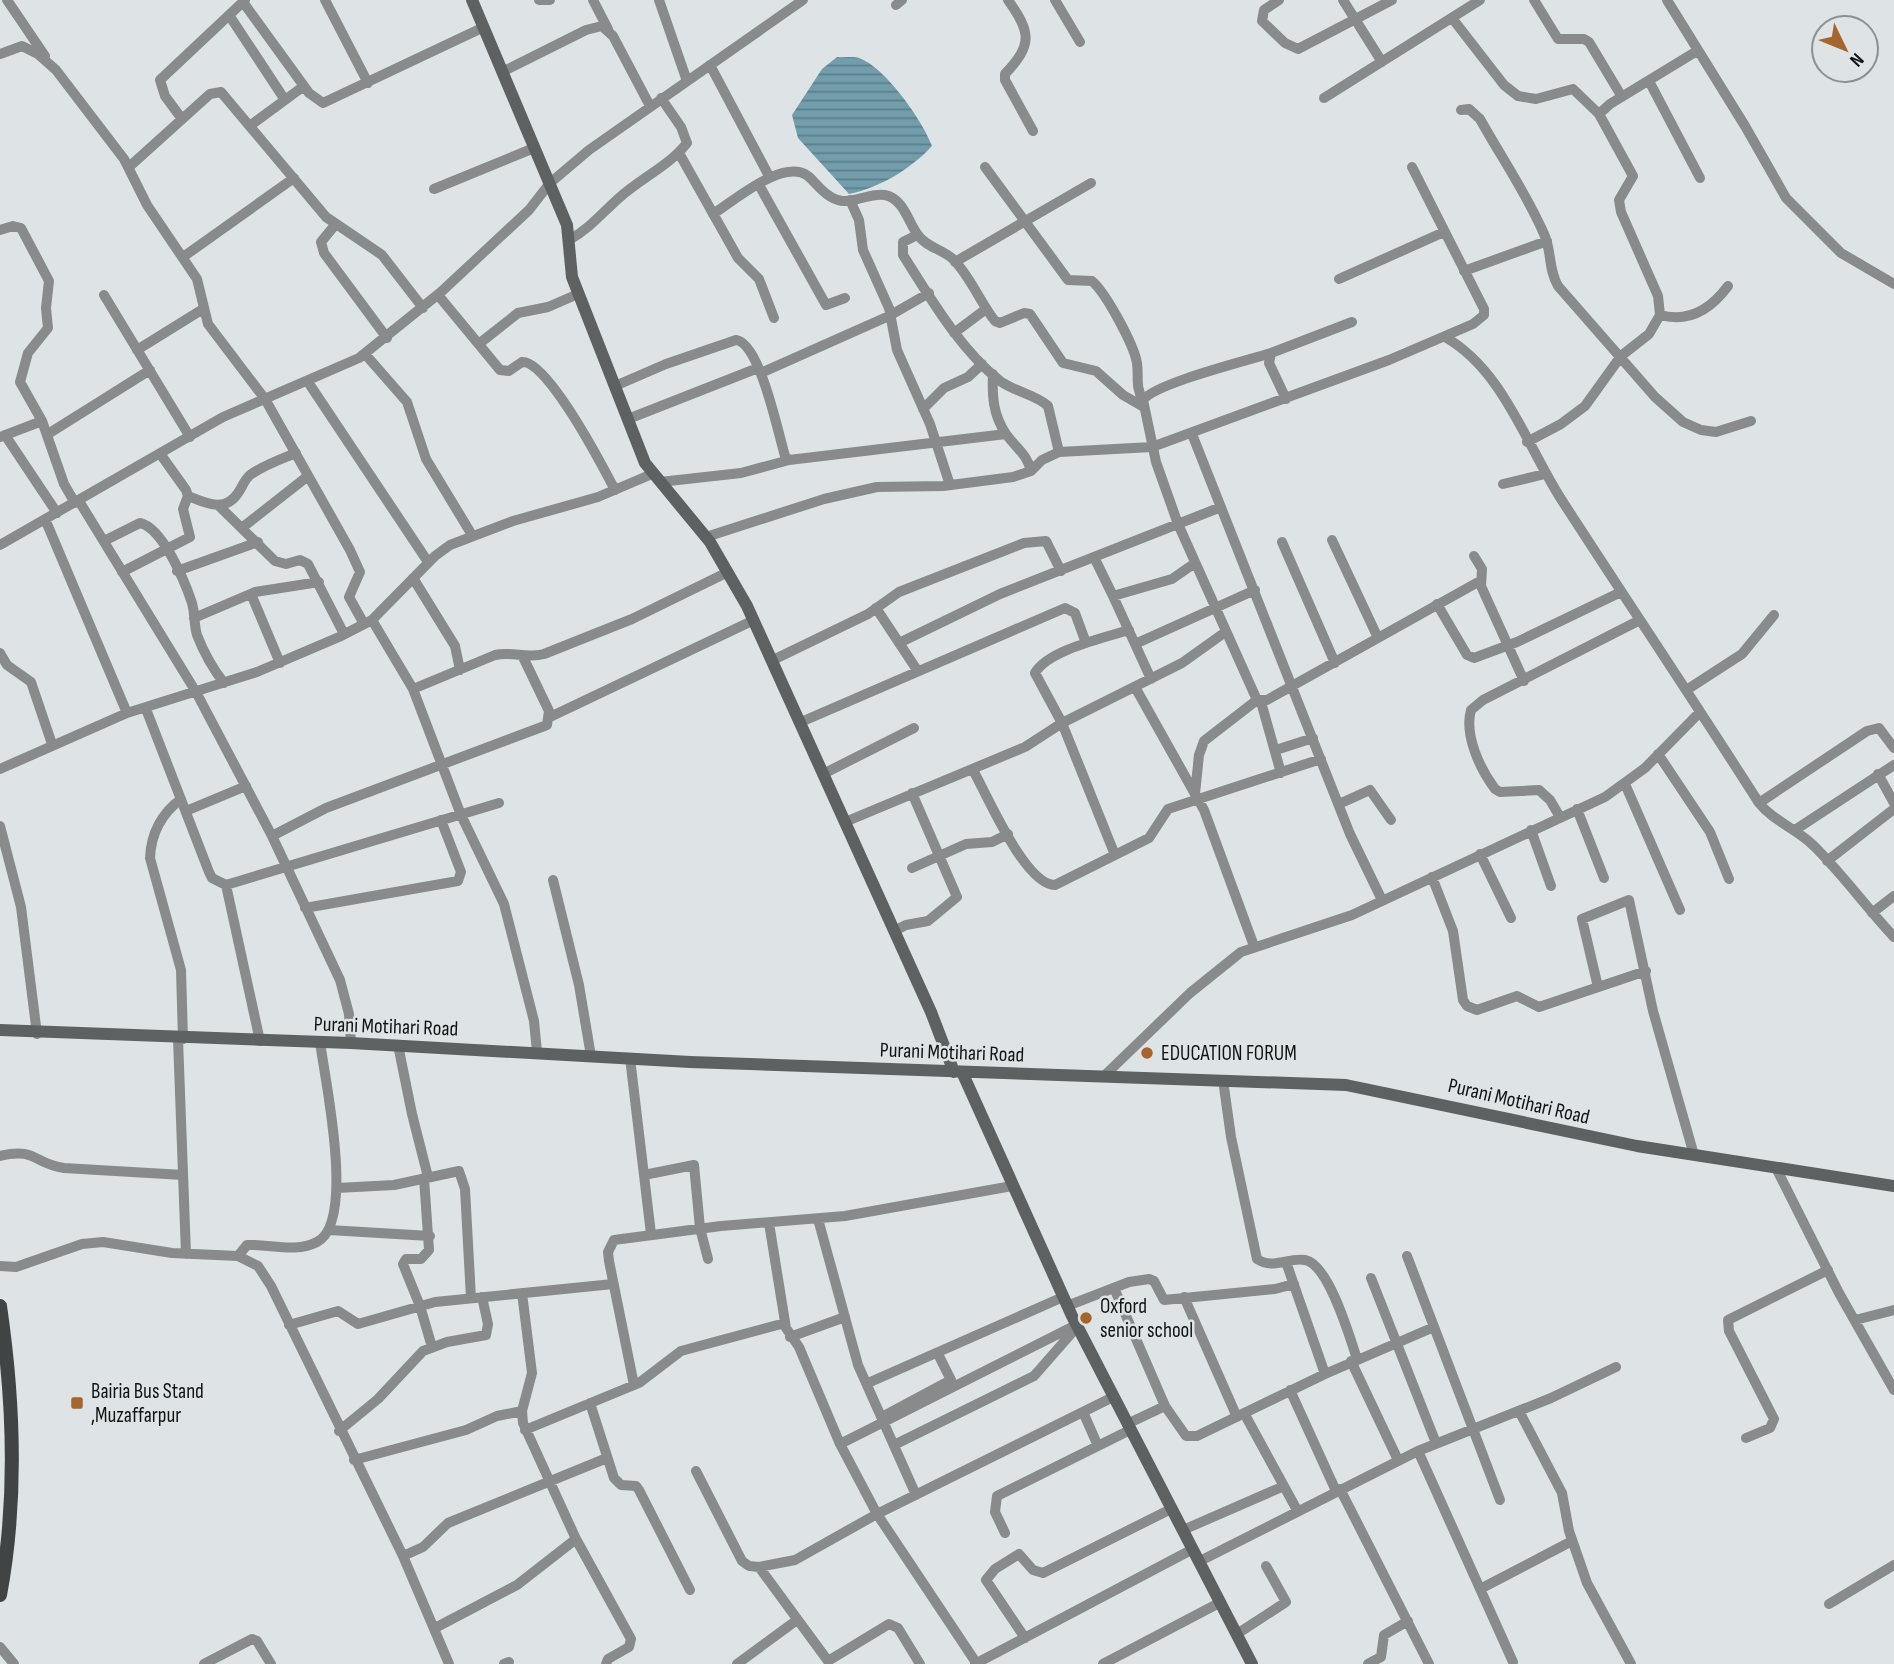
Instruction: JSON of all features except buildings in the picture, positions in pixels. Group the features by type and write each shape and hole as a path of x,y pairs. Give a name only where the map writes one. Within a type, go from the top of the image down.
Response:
{"main road":[{"path":"472,0 550,183 569,240 570,262 578,294 628,418 656,478 706,537 754,620 1076,1326 1252,1664"},
{"name":"Purani Motihari Road","path":"0,1030 37,1034 398,1045 958,1072 1360,1086 1604,1140 1894,1185"},
{"path":"0,1306 10,1378 13,1442 11,1499 0,1595"}],"street":[{"path":"7,0 49,62 129,167 147,205 183,257 201,290 208,324 265,399 357,564 360,577 349,597 413,689 461,815 509,919 534,1021 537,1052"},
{"path":"325,0 368,83"},
{"path":"539,0 550,0"},
{"path":"593,0 650,106"},
{"path":"659,0 687,80"},
{"path":"0,543 161,455 223,417 308,382 365,354 438,295 529,210 550,183 650,106 803,0"},
{"path":"1009,0 1026,32 1022,56 1005,74 1005,80 1033,131"},
{"path":"1055,0 1080,41"},
{"path":"1279,0 1264,10 1262,21 1292,48 1305,47 1392,0"},
{"path":"1343,0 1382,62"},
{"path":"1325,98 1480,0"},
{"path":"1534,0 1558,39 1584,39 1589,42 1622,97"},
{"path":"1667,0 1786,198 1840,253 1894,284"},
{"path":"182,119 165,96 160,80 244,1 304,86 316,100 323,103 484,27"},
{"path":"229,15 285,100"},
{"path":"1452,18 1511,92 1527,99 1573,89 1599,114 1633,176 1619,200 1621,212 1658,296 1660,315 1649,334 1621,356 1585,406 1561,424 1527,442"},
{"path":"502,72 586,30 602,26 608,29"},
{"path":"0,54 23,46 49,62"},
{"path":"1599,114 1697,51"},
{"path":"710,65 769,177"},
{"path":"1649,81 1700,178"},
{"path":"251,125 304,86"},
{"path":"129,167 215,91 226,96 335,225 362,238 382,255 423,308"},
{"path":"569,240 586,231 620,197 679,153 687,143 685,135 661,99"},
{"path":"1461,110 1469,109 1480,118 1547,242 1550,268 1558,286 1655,397 1692,427 1716,432 1751,421"},
{"path":"434,189 534,148"},
{"path":"679,153 738,258 759,279 774,318"},
{"path":"985,167 1068,279 1092,281 1101,291 1135,356 1135,382 1152,447 1178,524 1224,633 1259,701 1281,773"},
{"path":"706,537 824,499 877,487 950,485 1013,477 1031,471 1042,460 1059,452 1152,447 1286,399 1473,324 1484,315 1412,167"},
{"path":"713,214 769,177 802,172 833,198 850,200 877,195 892,198 905,211 917,234 956,261 986,309 1000,323 1024,313 1030,314 1063,363 1096,371 1142,403"},
{"path":"183,257 294,178"},
{"path":"956,261 1091,183"},
{"path":"759,185 826,305 845,298"},
{"path":"850,200 859,220 863,250 884,290 897,350 937,444 950,485"},
{"path":"335,225 325,235 321,247 387,338"},
{"path":"0,230 13,226 21,228 49,281 46,308 48,328 28,353 20,382 48,434 61,476 196,692 272,836 340,980 349,1014 351,1043"},
{"path":"1339,279 1444,232"},
{"path":"917,234 907,238 901,248 954,333 993,374 1014,390 1043,401 1048,406 1059,452"},
{"path":"1464,271 1547,242"},
{"path":"1660,315 1676,319 1700,312 1728,286"},
{"path":"628,418 760,371 889,316 929,293"},
{"path":"480,344 518,313 548,307 578,294"},
{"path":"104,295 190,437"},
{"path":"438,295 500,370 509,371 522,362 534,366 577,418 615,490"},
{"path":"137,350 203,309"},
{"path":"954,333 986,309"},
{"path":"1142,403 1150,393 1271,353 1352,322"},
{"path":"1445,337 1461,346 1482,365 1545,474 1688,689 1759,803 1774,819 1795,830 1827,861 1894,937"},
{"path":"615,386 666,364 736,340 747,347 760,371 785,456 789,460"},
{"path":"1271,353 1269,363 1286,399"},
{"path":"365,354 404,396 426,458 472,536"},
{"path":"923,410 944,388 968,377 982,364"},
{"path":"48,434 150,370"},
{"path":"993,374 995,413 1006,433 1026,456 1031,471"},
{"path":"308,382 428,562"},
{"path":"42,421 3,436 57,513"},
{"path":"0,769 127,713 280,663 344,635 368,622 428,562 450,545 472,536 656,478 734,474 789,460 937,444 1006,433"},
{"path":"1192,434 1359,856 1382,900"},
{"path":"219,506 233,499 253,473 296,453"},
{"path":"161,455 188,496 219,506 280,564 304,561 319,582 344,635"},
{"path":"1503,484 1545,474"},
{"path":"243,527 308,475"},
{"path":"122,572 190,537 183,509 188,496"},
{"path":"899,643 1000,594 1222,507"},
{"path":"45,519 127,713"},
{"path":"103,541 140,523 152,529 168,550 191,601 200,643 224,683"},
{"path":"773,660 876,608 899,592 1034,540 1041,539 1050,544 1061,571"},
{"path":"1332,540 1378,638"},
{"path":"177,570 258,542"},
{"path":"1282,542 1335,663"},
{"path":"1474,556 1482,569 1480,582 1524,681"},
{"path":"1094,557 1151,679"},
{"path":"1113,596 1172,579 1195,563"},
{"path":"413,689 508,652 523,657 544,654 632,619 728,572"},
{"path":"413,578 455,646 460,670"},
{"path":"194,618 272,587 319,582"},
{"path":"1197,797 1199,755 1204,741 1259,701 1294,687 1480,582"},
{"path":"1135,644 1255,590"},
{"path":"1437,604 1470,658 1509,645 1621,592"},
{"path":"251,594 280,663"},
{"path":"876,608 917,670"},
{"path":"800,722 1065,608 1075,613 1086,643"},
{"path":"1688,689 1742,654 1774,615"},
{"path":"272,836 326,808 441,763 537,731 547,725 550,717 754,620"},
{"path":"1560,817 1550,800 1539,790 1500,792 1494,789 1474,749 1469,729 1471,710 1483,700 1640,620"},
{"path":"1115,855 1062,723 1035,673 1049,661 1086,643 1129,630"},
{"path":"845,822 973,770 1033,742 1062,723 1182,663 1224,633"},
{"path":"0,653 7,665 30,682 52,744"},
{"path":"523,657 550,717"},
{"path":"1135,687 1197,797 1254,946"},
{"path":"146,709 212,878 226,885 499,803"},
{"path":"1104,1076 1208,978 1254,946 1327,925 1625,785 1700,712"},
{"path":"823,774 914,728"},
{"path":"1759,803 1875,728 1883,730 1894,748"},
{"path":"1276,750 1313,738"},
{"path":"1658,754 1710,832 1729,878"},
{"path":"973,770 1030,869 1047,885 1066,881 1149,838 1168,809 1197,797 1321,759"},
{"path":"1795,830 1894,765"},
{"path":"1878,775 1894,803"},
{"path":"1625,785 1681,910"},
{"path":"186,811 246,786"},
{"path":"1339,804 1370,790 1391,820"},
{"path":"894,930 928,921 957,897 912,793"},
{"path":"181,799 164,813 151,845 150,858 181,970 186,1254"},
{"path":"1577,809 1604,878"},
{"path":"1827,861 1894,809"},
{"path":"305,908 458,881 461,872 441,820"},
{"path":"0,826 21,907 37,1034"},
{"path":"1531,830 1551,886"},
{"path":"912,868 966,844 992,842 1008,834"},
{"path":"1480,854 1511,918"},
{"path":"1432,877 1453,931 1462,991 1467,1006 1477,1010 1517,996 1539,1007 1646,971"},
{"path":"553,880 578,978 592,1056"},
{"path":"226,885 260,1041"},
{"path":"1872,912 1894,896"},
{"path":"1598,987 1582,919 1629,900 1653,1011 1694,1155"},
{"path":"238,1256 247,1245 289,1247 313,1244 329,1230 335,1215 337,1188 320,1042"},
{"path":"398,1045 426,1177 430,1236 426,1255 421,1259 406,1259 403,1264 420,1306 432,1347"},
{"path":"630,1058 650,1234"},
{"path":"1223,1080 1254,1251 1262,1262 1308,1260 1332,1287 1354,1360 1398,1460"},
{"path":"0,1156 30,1153 46,1164 64,1168 183,1175"},
{"path":"644,1175 694,1165 700,1228 708,1259"},
{"path":"1776,1168 1894,1390"},
{"path":"337,1188 394,1185 459,1171 464,1180 476,1298 488,1324 486,1335 432,1347 413,1359 378,1399 339,1431"},
{"path":"634,1385 609,1261 611,1244 620,1238 700,1228 818,1219 1012,1186"},
{"path":"818,1219 854,1351 916,1495"},
{"path":"769,1223 785,1323 790,1337 799,1347 840,1444 877,1514 976,1664 1193,1549"},
{"path":"329,1230 430,1236"},
{"path":"0,1266 25,1265 91,1242 186,1254 238,1256 258,1266 265,1275 339,1431 403,1556 449,1664"},
{"path":"1407,1256 1475,1428 1500,1500"},
{"path":"1286,1262 1325,1374"},
{"path":"1746,1438 1770,1428 1774,1419 1729,1331 1728,1320 1828,1270"},
{"path":"1371,1278 1436,1443"},
{"path":"868,1383 1065,1302 1149,1279 1154,1281 1164,1300 1275,1289 1294,1284"},
{"path":"289,1325 338,1311 358,1324 420,1306 613,1284"},
{"path":"1114,1288 1165,1406 1183,1433 1192,1437 1354,1360 1434,1327"},
{"path":"522,1293 532,1373 522,1411 525,1430 576,1539 631,1639 629,1647 608,1659 606,1664"},
{"path":"1184,1297 1241,1415 1297,1510"},
{"path":"1855,1320 1894,1310"},
{"path":"790,1337 845,1317"},
{"path":"525,1430 634,1385 681,1351 785,1323"},
{"path":"883,1420 1076,1326"},
{"path":"894,1445 1034,1376 1076,1326"},
{"path":"840,1444 951,1380 938,1353"},
{"path":"1200,1561 1398,1460 1520,1411 1616,1367"},
{"path":"1290,1390 1338,1490 1429,1664"},
{"path":"696,1471 742,1561 749,1566 759,1567 794,1560 877,1514 1113,1398"},
{"path":"590,1403 616,1483 639,1490 690,1590"},
{"path":"1006,1533 995,1512 997,1496 1098,1446 1165,1406"},
{"path":"354,1460 466,1430 497,1416 522,1411"},
{"path":"1520,1411 1562,1493 1572,1541 1587,1583 1631,1664"},
{"path":"1083,1412 1098,1446"},
{"path":"1418,1451 1513,1661"},
{"path":"403,1556 423,1546 448,1523 607,1458"},
{"path":"1183,1530 1284,1486"},
{"path":"1025,1638 986,1580 995,1569 1019,1554 1033,1570 1043,1573 1171,1509"},
{"path":"435,1628 517,1585 576,1539"},
{"path":"1482,1588 1572,1541"},
{"path":"1829,1604 1894,1565"},
{"path":"1237,1634 1286,1602 1266,1566"},
{"path":"759,1567 828,1661 889,1624 898,1628 920,1664"},
{"path":"1103,1664 1221,1602"},
{"path":"737,1664 797,1620"},
{"path":"1368,1664 1381,1657 1384,1635 1408,1621"},
{"path":"205,1664 252,1639 260,1644 271,1664"},
{"path":"0,1647 13,1664"}],"water":[{"path":"837,57 859,58 880,72 912,110 932,146 894,176 849,194 798,138 792,115 822,69"}],"place":[{"name":"EDUCATION FORUM","path":"1147,1053"},
{"name":"Oxford senior school","path":"1086,1318"},
{"name":"Bairia Bus Stand ,Muzaffarpur","path":"77,1403"}]}
